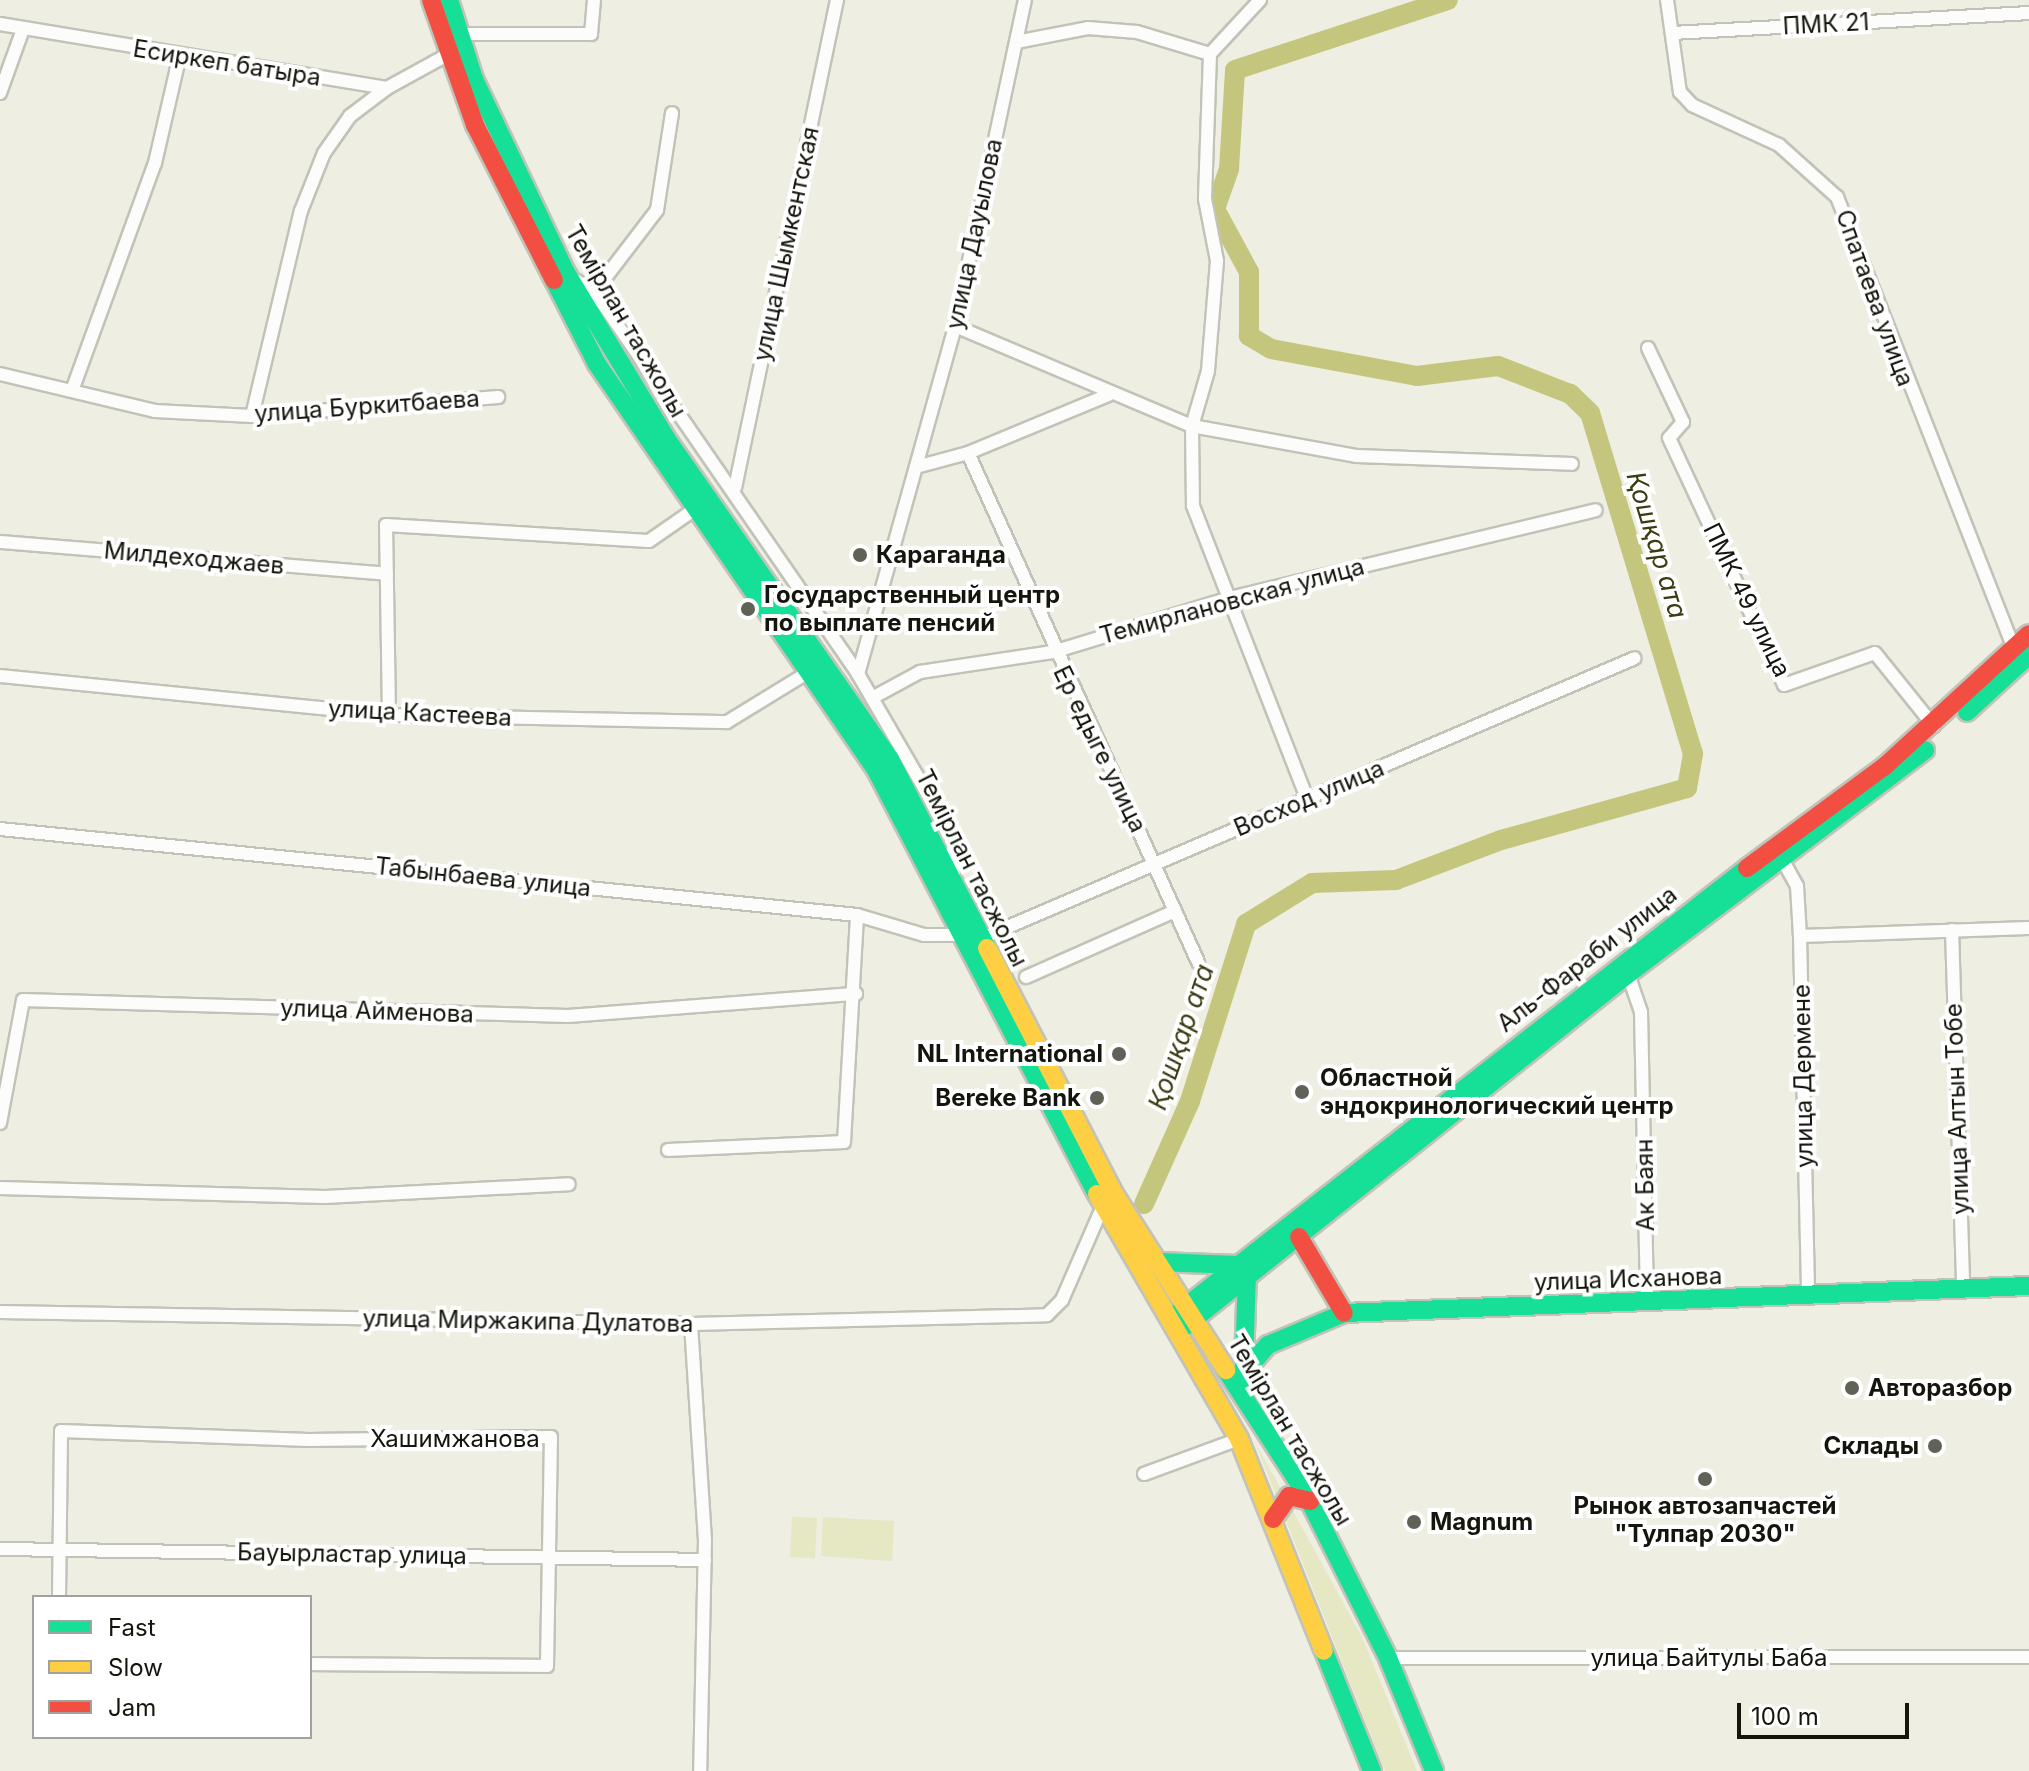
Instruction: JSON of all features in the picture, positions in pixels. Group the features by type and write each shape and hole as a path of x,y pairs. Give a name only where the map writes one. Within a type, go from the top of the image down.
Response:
{"main road":[{"name":"Темірлан тасжолы","path":"431,0 447,55 597,364 695,509 817,666 875,768 1102,1208 1239,1439 1372,1771"},
{"name":"Темірлан тасжолы","path":"449,0 459,34 565,271 666,438 954,877 1050,1080 1158,1262 1310,1501 1388,1658 1434,1771"},
{"name":"Аль-Фараби улица","path":"1243,1271 1299,1237 1628,974 1894,777 2022,656 2029,634"},
{"name":"Аль-Фараби улица","path":"1173,1325 1191,1314 1619,962 1934,726 2022,656"},
{"path":"1299,1237 1344,1313"},
{"path":"1158,1262 1243,1271 1246,1370 1243,1394"},
{"name":"улица Исханова","path":"1246,1370 1268,1345 1321,1319 1344,1313 2029,1286"},
{"path":"1273,1519 1289,1496 1310,1501"}],"street":[{"path":"459,34 591,34 594,0"},
{"name":"улица Шымкентская","path":"735,488 837,0"},
{"name":"улица Дауылова","path":"858,674 955,326 1025,0"},
{"path":"1260,0 1210,54 1205,199 1217,261 1208,371 1192,426 1193,506 1307,799"},
{"name":"Спатаева улица","path":"1667,0 1680,92 1692,105 1779,145 1837,197 2022,656"},
{"name":"ПМК 21","path":"1672,33 2025,9"},
{"name":"Есиркеп батыра","path":"0,24 387,88"},
{"path":"1016,42 1088,28 1137,32 1210,54"},
{"path":"0,93 23,29"},
{"path":"73,388 155,163 180,55"},
{"path":"252,416 301,211 324,153 350,116 387,88 447,55"},
{"path":"592,295 657,210 672,113"},
{"path":"565,271 592,295 735,488 858,674 953,838 954,877"},
{"path":"955,326 1108,395 1192,426 1357,456 1572,464"},
{"name":"ПМК 49 улица","path":"1648,348 1683,422 1669,438 1784,685 1875,653 1934,726"},
{"name":"улица Буркитбаева","path":"0,374 73,388 155,411 252,416 498,397"},
{"path":"916,467 968,453 1108,395"},
{"name":"Ер едыге улица","path":"968,453 1053,652 1156,865 1198,962"},
{"path":"389,715 386,525 649,541 695,509"},
{"name":"Темирлановская улица","path":"872,698 920,672 1053,652 1230,598 1596,510"},
{"name":"Милдеходжаев","path":"0,542 387,574"},
{"name":"Восход улица","path":"982,938 1635,658"},
{"name":"улица Кастеева","path":"0,676 389,715 727,722 817,666"},
{"name":"Табынбаева улица","path":"0,829 857,915 924,935 962,935"},
{"name":"улица Дермене","path":"1782,859 1797,886 1800,936 1808,1296"},
{"path":"1026,977 1175,911"},
{"path":"668,1150 844,1142 856,994 857,915"},
{"path":"1800,936 2029,928"},
{"name":"улица Алтын Тобе","path":"1952,930 1963,1288"},
{"name":"Ак Баян","path":"1628,974 1641,1012 1647,1302"},
{"name":"улица Айменова","path":"0,1123 23,1000 568,1016 856,994"},
{"path":"0,1188 325,1197 569,1184"},
{"name":"улица Миржакипа Дулатова","path":"0,1312 691,1324 1055,1310 1102,1208"},
{"path":"691,1324 705,1560 700,1771"},
{"name":"Хашимжанова","path":"59,1595 61,1431 309,1440 551,1437 547,1666 312,1664"},
{"path":"1144,1474 1239,1439"},
{"name":"Бауырластар улица","path":"0,1549 705,1560"},
{"name":"улица Байтулы Баба","path":"1388,1658 2029,1657"}],"green space":[{"path":"1255,1442 1362,1637 1417,1771 1385,1771"},
{"path":"792,1517 817,1518 815,1558 790,1557"},
{"path":"823,1517 894,1521 892,1561 821,1556"}],"waterway":[{"name":"Қошқар ата","path":"1144,1204 1190,1101 1246,924 1312,883 1396,880 1501,840 1687,788 1693,754 1590,413 1570,394 1498,366 1417,376 1271,349 1249,336 1249,272 1215,209 1229,169 1235,70 1448,0"}],"traffic: fast":[{"path":"449,0 474,79 565,271 666,438 890,759 987,948"},
{"path":"554,280 597,364 875,768 1097,1194"},
{"path":"1967,712 2029,655"},
{"path":"1184,1327 1628,974 1925,750"},
{"path":"1176,1314 1747,868"},
{"path":"1158,1262 1238,1265"},
{"path":"1243,1394 1247,1276"},
{"path":"1246,1370 1268,1345 1344,1313 2029,1286"},
{"path":"1226,1370 1306,1494 1388,1658 1434,1771"},
{"path":"1324,1651 1372,1771"}],"traffic: slow":[{"path":"987,948 1114,1194 1226,1370"},
{"path":"1097,1194 1239,1439 1324,1651"}],"traffic: jam":[{"path":"431,0 475,125 554,280"},
{"path":"1747,868 1885,766 2029,634"},
{"path":"1299,1237 1344,1313"},
{"path":"1273,1519 1289,1496 1310,1501"}],"place":[{"name":"Караганда","path":"860,555"},
{"name":"Государственный центр по выплате пенсий","path":"748,609"},
{"name":"NL International","path":"1119,1054"},
{"name":"Областной эндокринологический центр","path":"1302,1092"},
{"name":"Bereke Bank","path":"1097,1098"},
{"name":"Авторазбор","path":"1852,1388"},
{"name":"Склады","path":"1935,1446"},
{"name":"Рынок автозапчастей \"Тулпар 2030\"","path":"1705,1479"},
{"name":"Magnum","path":"1414,1522"}]}
